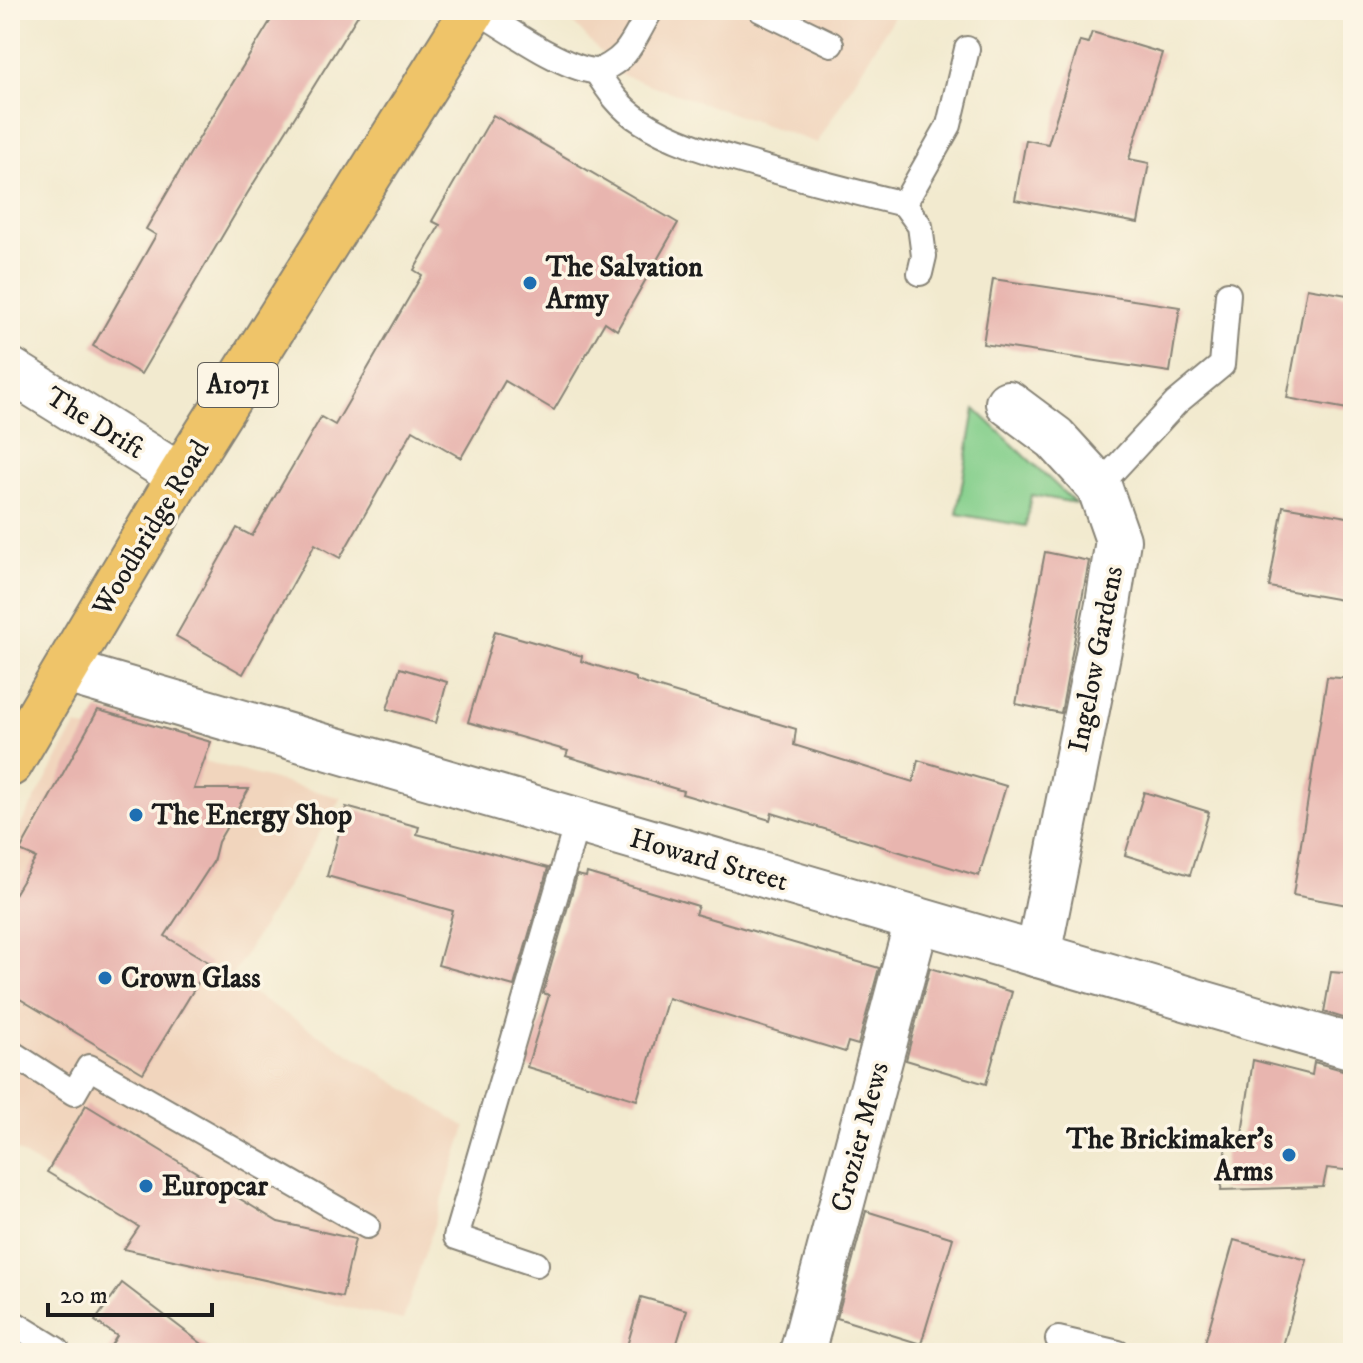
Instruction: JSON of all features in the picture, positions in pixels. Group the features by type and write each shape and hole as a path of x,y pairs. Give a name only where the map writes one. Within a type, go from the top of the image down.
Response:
{"main road":[{"name":"Woodbridge Road","path":"10,764 180,476 474,10"}],"street":[{"name":"The Drift","path":"10,370 180,476"},
{"name":"Ingelow Gardens","path":"1008,403 1055,438 1099,486 1118,540 1038,955"},
{"name":"Howard Street","path":"66,671 1353,1047"},
{"name":"Crozier Mews","path":"802,1353 917,921"}],"lane":[{"path":"474,10 569,64 596,71 625,54 651,10"},
{"path":"761,10 831,44"},
{"path":"904,204 949,125 967,49"},
{"path":"596,71 614,98 640,121 672,137 834,188 904,204 920,226 924,256 920,273"},
{"path":"1099,486 1176,403 1222,365 1228,294"},
{"path":"536,1264 456,1237 577,822"},
{"path":"10,1052 74,1093 89,1067 367,1226"},
{"path":"10,1321 57,1350"},
{"path":"1058,1339 1118,1353"}],"shaded area":[{"path":"561,10 898,10 817,143 622,75"},
{"path":"76,726 341,798 230,979 466,1127 403,1320 209,1276 10,1146 10,844"}],"green space":[{"path":"975,409 1075,503 1031,495 1026,526 957,514"}],"building":[{"path":"277,10 361,10 141,374 93,346 156,235 146,229"},
{"path":"1092,32 1162,53 1129,159 1149,163 1138,223 1015,200 1026,140 1048,144 1080,41 1088,43"},
{"name":"The Salvation Army","path":"493,115 678,223 617,330 605,322 554,410 505,381 461,458 413,430 340,558 315,544 243,674 176,636 237,528 252,536 321,417 335,425 422,275 414,270 440,225 432,221"},
{"path":"993,279 1180,307 1170,372 983,344"},
{"path":"1307,288 1353,296 1353,410 1287,398"},
{"path":"1283,506 1353,518 1353,602 1269,587"},
{"path":"1045,552 1089,561 1061,713 1016,704"},
{"path":"495,631 582,656 581,661 636,678 636,681 796,729 794,745 913,782 918,760 1006,786 979,876 772,813 770,820 682,794 683,791 566,756 568,751 468,722"},
{"path":"400,668 447,682 436,723 387,709"},
{"path":"1327,677 1353,679 1353,906 1293,895"},
{"path":"98,710 211,742 194,789 249,789 218,842 213,862 165,936 210,963 143,1073 10,993 10,901 36,858 20,851"},
{"path":"1144,792 1209,812 1190,875 1125,855"},
{"path":"346,807 419,827 417,834 548,868 514,986 438,965 453,911 327,876"},
{"path":"587,873 698,906 695,914 879,968 858,1045 848,1042 845,1052 668,998 637,1100 527,1067 549,995 543,993 577,875 586,877"},
{"path":"930,968 1012,992 986,1084 906,1060"},
{"path":"1331,972 1353,974 1353,1021 1324,1012"},
{"name":"The Brickimaker's Arms","path":"1253,1060 1312,1075 1314,1062 1353,1071 1353,1171 1327,1168 1323,1187 1221,1190 1227,1137 1241,1141"},
{"name":"Europcar","path":"86,1105 278,1222 355,1239 342,1297 124,1249 139,1227 47,1172"},
{"path":"866,1211 953,1238 921,1344 837,1318"},
{"path":"1234,1240 1307,1260 1281,1353 1202,1353"},
{"path":"122,1283 214,1353 106,1353 117,1336 95,1321"},
{"path":"641,1297 687,1310 674,1353 625,1353"}],"place":[{"name":"The Salvation Army","path":"530,283"},
{"name":"The Energy Shop","path":"136,815"},
{"name":"Crown Glass","path":"105,978"},
{"name":"The Brickimaker's Arms","path":"1289,1155"},
{"name":"Europcar","path":"146,1186"}]}
